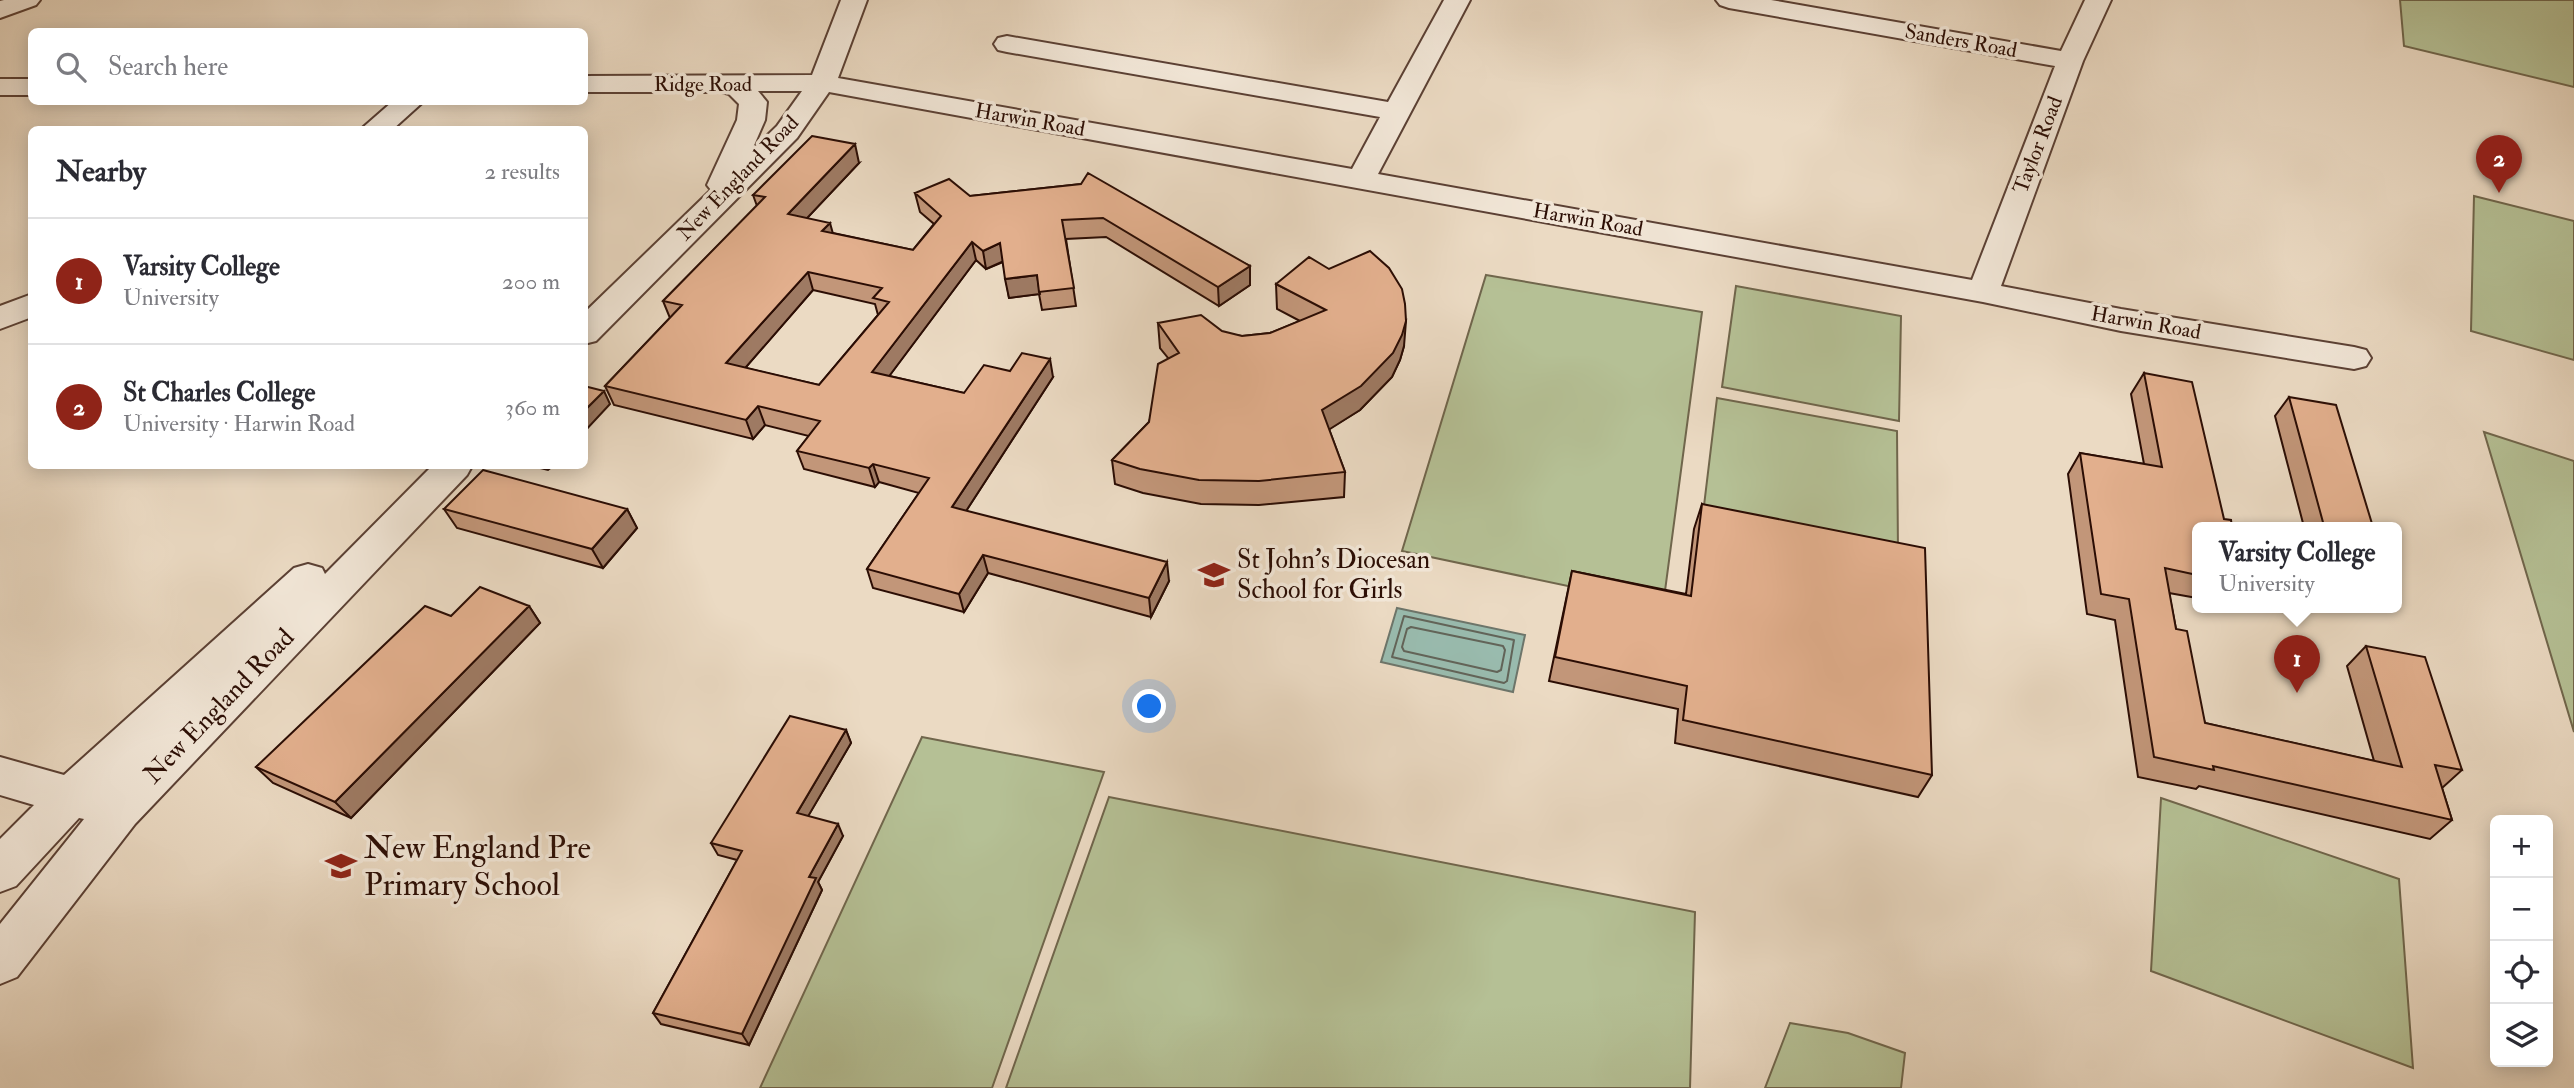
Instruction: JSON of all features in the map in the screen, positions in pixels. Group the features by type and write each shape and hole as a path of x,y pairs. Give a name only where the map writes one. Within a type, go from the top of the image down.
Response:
{"street":[{"path":"0,10 27,0"},
{"name":"New England Road","path":"588,327 786,132 822,83 854,0"},
{"path":"1361,178 1457,0"},
{"name":"Sanders Road","path":"1729,0 2070,61"},
{"name":"Taylor Road","path":"1983,292 2070,61 2098,0"},
{"path":"1007,44 1397,111"},
{"name":"Ridge Road","path":"588,84 822,83"},
{"name":"Harwin Road","path":"822,83 1361,178 1983,292 2121,320 2354,358"},
{"path":"710,209 751,120 753,102 739,88 726,84"},
{"path":"0,87 28,86"},
{"path":"379,126 405,105"},
{"path":"0,319 28,306"},
{"name":"New England Road","path":"0,871 72,796 431,469"},
{"name":"New England Road","path":"0,961 119,810 451,469"},
{"path":"318,570 356,543 377,544"},
{"path":"6,785 72,796 119,810"}],"shaded area":[{"path":"2400,0 2574,0 2574,87 2404,46"},
{"path":"2474,196 2574,221 2574,360 2471,331"},
{"path":"1486,275 1702,312 1663,606 1402,551"},
{"path":"1736,286 1901,316 1899,421 1722,387"},
{"path":"1717,398 1897,431 1898,553 1703,514"},
{"path":"2484,432 2574,461 2574,732"},
{"path":"922,737 1104,772 992,1088 760,1088"},
{"path":"1109,797 1695,912 1690,1088 1006,1088"},
{"path":"2161,798 2399,879 2413,1068 2151,971"},
{"path":"1790,1023 1848,1033 1905,1053 1901,1088 1765,1088"}],"water":[{"path":"1397,608 1525,635 1513,692 1381,662"}],"building":[{"path":"812,136 855,144 788,214 830,223 822,231 913,250 941,216 915,193 949,179 970,196 1081,184 1088,173 1250,266 1218,287 1103,218 1062,220 1074,288 1039,292 1037,275 1005,279 1000,243 983,251 972,242 872,372 964,393 984,365 1010,371 1022,353 1050,359 952,507 1167,562 1149,598 983,555 959,594 867,569 929,478 873,464 869,468 797,451 820,421 758,406 746,420 605,386 682,305 663,301 765,197 753,195","holes":["808,272 882,288 873,298 889,302 819,385 726,363"]},
{"path":"1370,251 1389,268 1402,289 1406,321 1393,353 1361,386 1322,410 1345,472 1259,481 1199,480 1140,469 1112,460 1149,422 1158,364 1179,353 1158,323 1201,315 1222,331 1242,336 1270,333 1326,310 1276,284 1309,257 1329,269"},
{"path":"2144,373 2192,382 2224,519 2231,520 2192,522 2192,574 2165,568 2176,629 2187,631 2205,723 2402,767 2366,646 2425,657 2462,770 2435,765 2452,820 2213,766 2214,770 2154,757 2129,599 2101,594 2080,453 2162,467"},
{"path":"588,387 604,391 588,407"},
{"path":"2289,397 2336,405 2371,522 2323,522"},
{"path":"483,470 627,509 592,549 444,509"},
{"path":"1702,504 1925,548 1932,775 1683,720 1687,686 1555,657 1572,571 1691,596"},
{"path":"480,587 529,606 335,802 256,767 425,606 451,616"},
{"path":"790,716 846,730 797,813 838,824 809,877 816,878 742,1034 653,1013 742,851 711,843"}],"place":[{"name":"St Charles College","path":"2499,193"},
{"name":"St John's Diocesan School for Girls","path":"1214,575"},
{"name":"Varsity College","path":"2297,693"},
{"name":"New England Pre Primary School","path":"341,866"}]}
